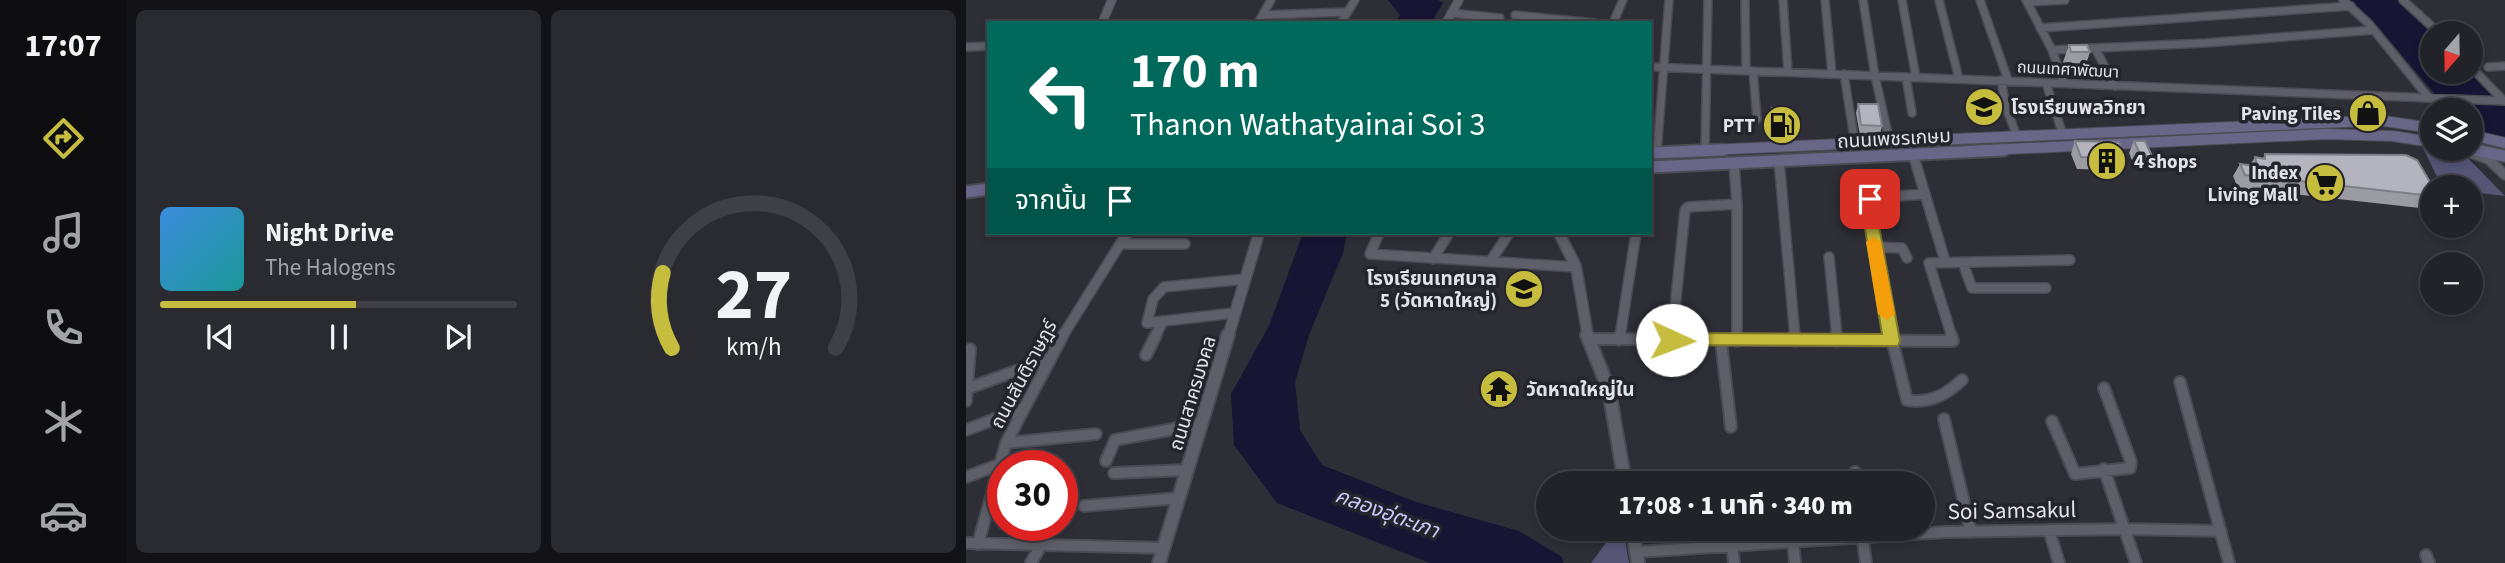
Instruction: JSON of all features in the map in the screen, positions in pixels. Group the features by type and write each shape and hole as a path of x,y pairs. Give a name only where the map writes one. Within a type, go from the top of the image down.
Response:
{"main road":[{"name":"ถนนเพชรเกษม","path":"1654,153 2344,122 2384,121 2420,126"},
{"path":"2129,132 2136,144"},
{"name":"ถนนเพชรเกษม","path":"1652,167 2326,134 2392,136 2420,140"},
{"path":"2483,137 2505,142"},
{"path":"1967,139 1971,151"},
{"path":"2483,151 2505,156"},
{"path":"1670,166 1662,162 1664,156 1671,152"},
{"path":"966,192 987,189"},
{"path":"966,200 987,198"}],"street":[{"path":"1103,21 1112,0"},
{"path":"1259,21 1271,0"},
{"path":"1342,21 1354,0"},
{"path":"1447,21 1459,0"},
{"path":"1614,21 1623,0"},
{"path":"1654,153 1669,0"},
{"path":"1705,151 1708,0"},
{"path":"1745,0 1746,69 1753,71 1757,119"},
{"path":"1783,0 1788,72"},
{"path":"1825,0 1832,74"},
{"path":"1863,0 1875,76 1890,142"},
{"path":"1902,0 1916,78"},
{"path":"1939,0 1959,79"},
{"path":"1980,0 2004,80 2006,107 2017,137"},
{"path":"2064,83 2052,50 2027,1 2065,0"},
{"path":"2343,0 2374,30 2428,98"},
{"path":"2403,0 2425,21"},
{"path":"2040,28 2351,6"},
{"path":"1263,15 1347,12"},
{"path":"1451,13 1500,18"},
{"path":"1515,15 1568,21"},
{"path":"2052,50 2374,30"},
{"path":"966,47 987,46"},
{"path":"2095,48 2115,86"},
{"path":"2488,67 2505,66"},
{"name":"ถนนเทศาพัฒนา","path":"1652,67 2420,99"},
{"path":"1844,74 1855,144"},
{"path":"1906,77 1912,114"},
{"path":"2483,79 2505,101"},
{"path":"2046,83 2063,135"},
{"path":"2483,100 2505,101"},
{"path":"1913,154 1945,261"},
{"path":"2483,158 2505,175"},
{"path":"1779,161 1796,341"},
{"path":"1734,163 1737,204 1737,341"},
{"path":"1925,194 1870,199 1868,204 1892,341 1907,400 1917,402 1936,399 1962,380"},
{"path":"1672,340 1685,210 1688,207 1737,204"},
{"name":"ถนนสันติราษฎร์","path":"1005,450 1049,359 1126,235"},
{"name":"ถนนสาครมงคล","path":"1159,563 1258,235"},
{"path":"1378,235 1370,254 1576,267"},
{"path":"1433,259 1448,235"},
{"path":"1490,262 1508,235"},
{"path":"1560,235 1576,267 1588,340 1609,390 1623,471"},
{"path":"1619,340 1636,235"},
{"path":"1120,244 1185,244"},
{"path":"1874,247 1902,248 1907,258"},
{"path":"1829,257 1838,341"},
{"path":"1588,340 1953,341 1929,264 1945,261 1963,263 2070,260"},
{"path":"1963,263 1972,288 2046,288"},
{"path":"1234,313 1147,323 1153,299 1164,287 1245,279"},
{"path":"1146,355 1163,321"},
{"path":"1721,341 1731,427"},
{"path":"966,350 970,349 966,401"},
{"path":"967,389 1049,359"},
{"path":"2180,382 2229,563"},
{"path":"2052,421 2075,474 2130,468 2132,462 2104,388"},
{"path":"966,430 1024,408"},
{"path":"1944,419 1971,532"},
{"path":"1106,461 1115,440 1200,424"},
{"path":"1006,443 1096,434"},
{"path":"2104,469 2136,563"},
{"path":"1114,473 1187,470"},
{"path":"966,477 987,473"},
{"path":"1084,506 1179,498"},
{"name":"ถนนสันติราษฎร์","path":"972,543 987,505"},
{"name":"Soi Samsakul","path":"1935,532 2126,529 2221,531"},
{"path":"2049,530 2059,563"},
{"name":"Soi Samsakul","path":"1637,558 1732,546 1801,541"},
{"path":"1862,541 1866,563"},
{"path":"1793,542 1796,563"},
{"path":"972,543 1164,548"},
{"path":"1031,563 1041,545"},
{"path":"1732,546 1734,563"}],"shaded area":[{"path":"2429,161 2471,161 2505,196 2483,193 2483,175 2436,175"},
{"path":"1607,541 1625,541 1629,563 1591,563"}],"water":[{"path":"1388,0 1438,0 1443,3 1432,21 1396,21 1400,15"},
{"path":"2347,0 2401,0 2423,21 2420,21 2420,76 2388,38"},
{"path":"2483,83 2505,102 2505,164 2483,141 2483,98 2440,98 2427,84"},
{"name":"คลองอุ่ตะเภา","path":"1302,235 1347,235 1343,253 1309,335 1295,382 1300,430 1322,465 1416,502 1519,531 1562,557 1563,563 1430,563 1277,503 1234,445 1231,394 1269,326"}],"building":[{"path":"2069,45 2087,45 2090,52 2071,52"},
{"path":"1858,104 1878,104 1882,126 1861,125"},
{"path":"1788,107 1794,124 1778,125 1772,108"},
{"path":"2075,141 2119,142 2125,158 2081,157"},
{"path":"2134,141 2145,141 2152,156 2141,156"},
{"path":"2265,154 2406,155 2417,160 2426,175 2420,175 2420,195 2245,175 2240,164 2257,166 2255,157 2265,159"}],"slow traffic":[{"path":"1873,242 1887,314"}],"place":[{"name":"โรงเรียนพลวิทยา","path":"1984,107"},
{"name":"Paving Tiles","path":"2368,113"},
{"name":"PTT","path":"1782,125"},
{"name":"4 shops","path":"2107,161"},
{"name":"Index Living Mall","path":"2325,183"},
{"name":"โรงเรียนเทศบาล 5 (วัดหาดใหญ่)","path":"1524,289"},
{"name":"วัดหาดใหญ่ใน","path":"1499,389"}],"route":[{"path":"1672,340 1892,341 1874,247 1868,204 1870,199"}]}
